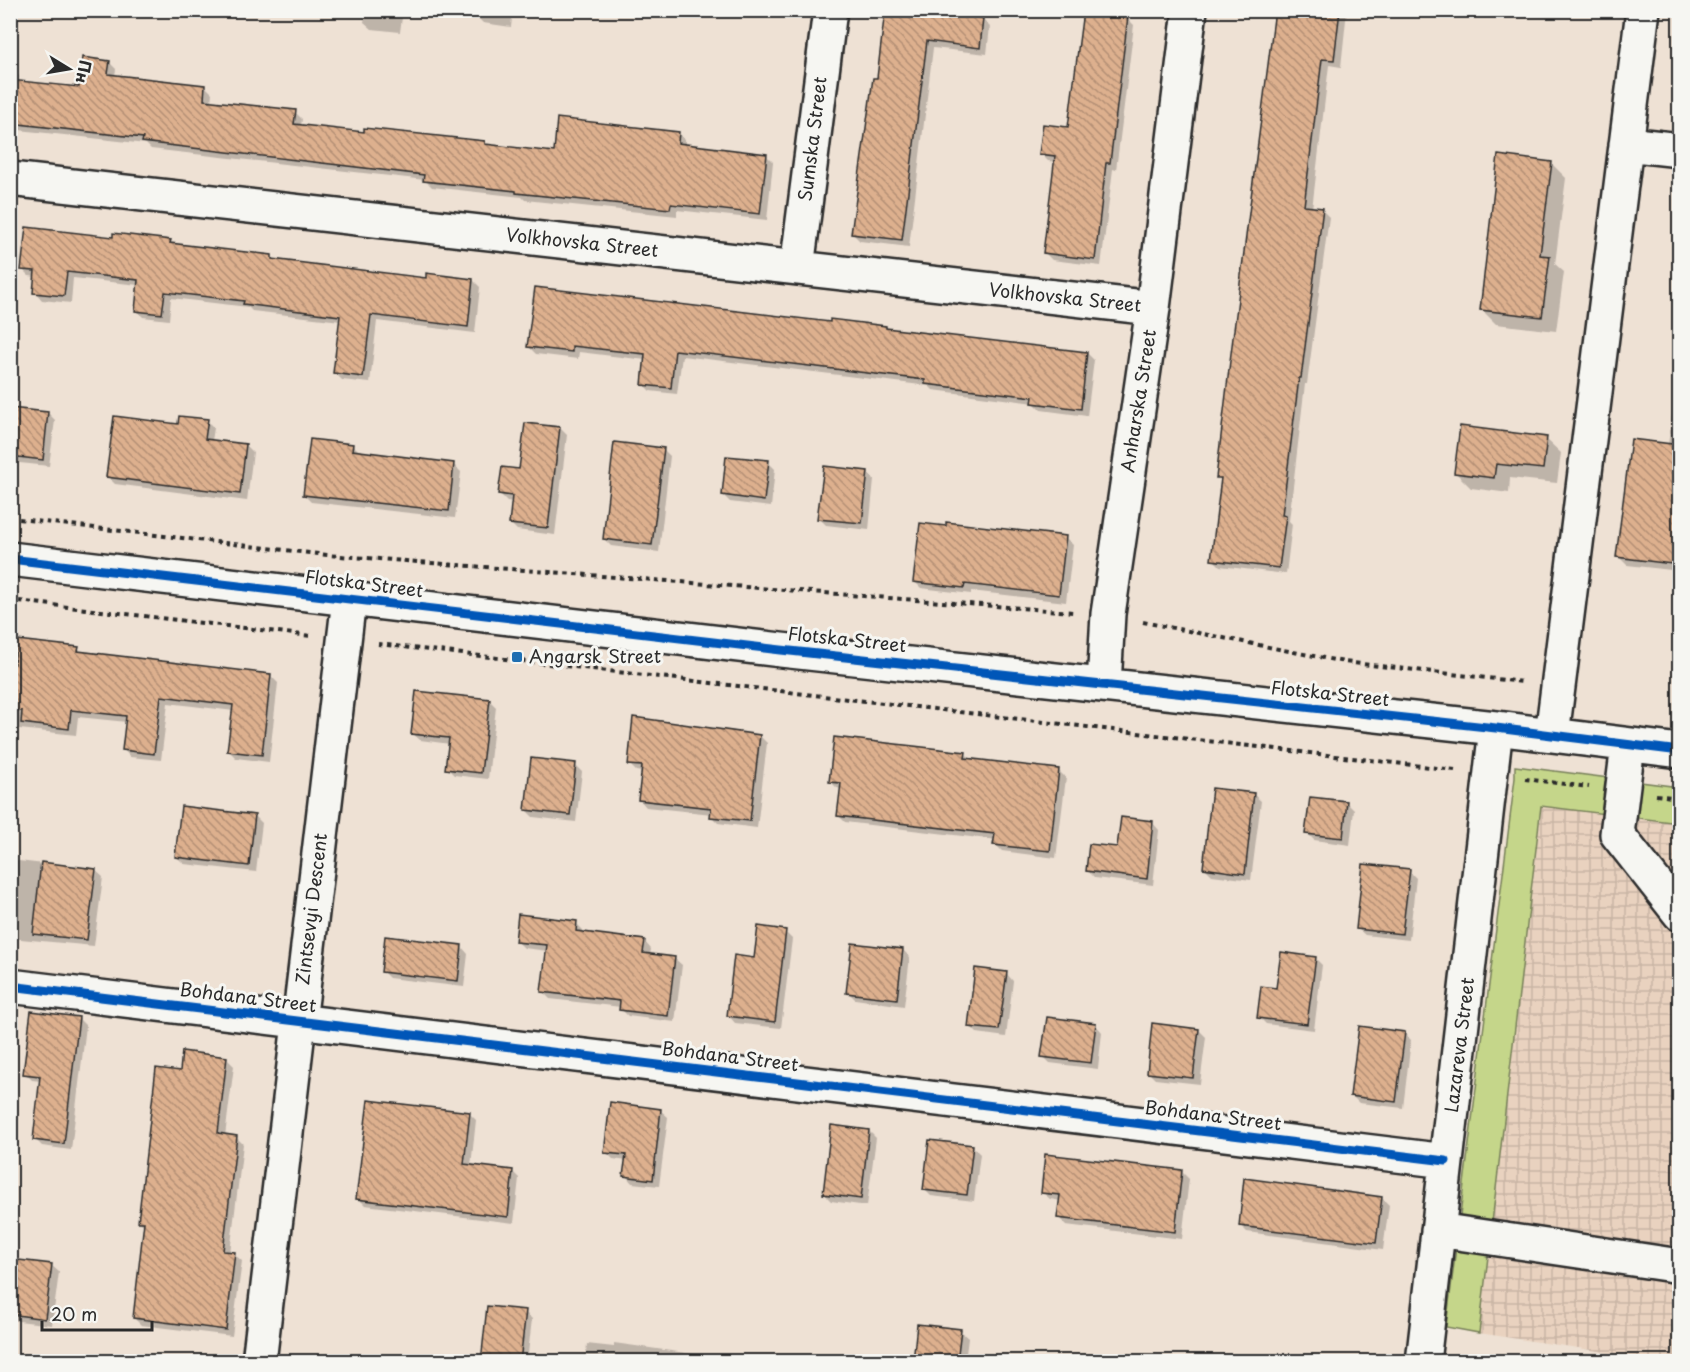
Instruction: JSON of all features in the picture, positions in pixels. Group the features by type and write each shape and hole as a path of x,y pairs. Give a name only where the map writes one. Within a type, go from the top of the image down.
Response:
{"street":[{"name":"Sumska Street","path":"797,268 830,10"},
{"name":"Anharska Street","path":"1104,685 1107,614 1153,308 1190,10"},
{"path":"1552,735 1643,10"},
{"path":"1626,144 1680,150"},
{"name":"Volkhovska Street","path":"10,178 1153,308"},
{"name":"Flotska Street","path":"10,559 804,652 1496,728 1680,751"},
{"name":"Zintsevyi Descent","path":"259,1362 349,599"},
{"name":"Lazareva Street","path":"1423,1362 1496,728"},
{"path":"1628,745 1617,834 1680,914"},
{"name":"Bohdana Street","path":"10,986 1446,1161"},
{"path":"1438,1230 1680,1266"}],"path":[{"path":"10,518 327,555 1107,614 1344,663 1558,686"},
{"path":"10,600 1491,775"}],"shaded area":[{"path":"1541,806 1679,823 1679,1361 1664,1361 1479,1333"}],"green space":[{"path":"1515,766 1679,787 1679,823 1541,806 1479,1333 1446,1327"}],"building":[{"path":"885,10 939,10 939,12 983,18 980,48 927,41 902,240 851,234 873,78 877,78"},
{"path":"1275,10 1340,10 1334,60 1322,59 1304,206 1323,208 1282,515 1286,516 1279,568 1211,560 1221,478 1216,478"},
{"path":"1083,11 1128,16 1110,163 1106,163 1095,260 1043,253 1055,156 1039,154 1043,124 1068,127"},
{"path":"82,57 110,61 108,74 205,85 204,100 296,110 294,124 364,132 364,128 485,141 485,144 554,152 557,118 679,132 678,143 767,154 760,214 671,204 670,209 516,193 516,191 423,181 424,175 142,142 143,138 10,123 10,80 79,87"},
{"path":"1498,155 1552,162 1540,255 1550,256 1542,317 1480,310"},
{"path":"26,227 113,237 113,233 171,240 170,243 272,255 272,259 426,278 426,273 473,279 468,327 371,315 363,377 333,373 340,316 243,304 244,301 165,292 162,314 135,311 138,280 67,272 64,296 33,293 35,271 21,270"},
{"path":"535,287 830,322 830,319 1087,352 1081,409 1032,403 1033,397 925,384 925,380 675,350 671,388 642,385 645,354 572,346 572,352 527,347"},
{"path":"10,408 48,412 43,460 10,456"},
{"path":"114,416 178,424 179,416 208,419 205,439 246,444 240,494 106,477"},
{"path":"525,423 560,427 548,528 509,524 512,496 498,494 502,467 519,469"},
{"path":"1460,426 1547,437 1543,469 1496,464 1494,478 1454,473"},
{"path":"310,439 353,444 352,450 454,463 449,511 303,495"},
{"path":"1631,439 1680,445 1680,565 1616,557"},
{"path":"614,442 664,448 652,545 603,539"},
{"path":"726,456 769,460 764,501 722,495"},
{"path":"824,466 868,471 862,523 817,519"},
{"path":"946,522 1066,536 1059,595 965,584 964,588 913,582 920,523 946,526"},
{"path":"17,640 79,647 78,651 271,674 262,755 227,751 233,705 161,696 154,754 122,750 126,716 71,710 69,729 21,723 22,711 10,710"},
{"path":"416,691 490,699 481,773 445,769 449,738 411,734"},
{"path":"633,717 760,735 750,821 710,817 711,808 638,800 642,766 628,765"},
{"path":"834,737 966,752 965,758 1059,769 1050,851 993,845 995,834 837,816 841,783 829,782"},
{"path":"531,758 576,763 570,815 525,810"},
{"path":"1212,788 1254,793 1245,874 1203,868"},
{"path":"1310,797 1347,801 1343,838 1305,834"},
{"path":"181,806 255,815 249,866 175,857"},
{"path":"1121,817 1153,821 1147,879 1086,871 1089,844 1117,847"},
{"path":"41,862 96,869 87,940 33,934"},
{"path":"1363,864 1410,869 1402,934 1356,929"},
{"path":"518,914 577,921 576,931 645,940 643,953 675,957 668,1016 619,1010 620,1001 541,992 547,945 515,942"},
{"path":"758,926 786,930 775,1022 727,1016 734,955 754,958"},
{"path":"385,936 462,945 458,981 381,972"},
{"path":"852,943 903,949 897,999 846,993"},
{"path":"1281,952 1316,957 1307,1024 1257,1018 1261,986 1276,988"},
{"path":"975,968 1007,972 999,1030 968,1027"},
{"path":"31,1011 79,1017 64,1144 33,1140 40,1076 23,1074"},
{"path":"1047,1017 1096,1023 1091,1063 1041,1057"},
{"path":"1152,1023 1199,1029 1193,1078 1147,1073"},
{"path":"1359,1026 1405,1032 1396,1102 1350,1096"},
{"path":"182,1051 227,1057 218,1133 237,1136 223,1251 235,1252 226,1330 133,1318 144,1222 138,1222 156,1068 180,1071"},
{"path":"368,1100 470,1112 464,1164 513,1170 508,1217 356,1199"},
{"path":"610,1102 661,1109 653,1180 623,1176 626,1155 604,1153"},
{"path":"831,1125 869,1130 861,1199 823,1194"},
{"path":"929,1140 973,1145 967,1195 923,1190"},
{"path":"1045,1154 1182,1170 1175,1232 1057,1218 1060,1195 1041,1193"},
{"path":"1244,1178 1382,1197 1376,1243 1239,1226"},
{"path":"10,1259 52,1264 45,1319 10,1314"},
{"path":"487,1306 526,1310 520,1362 481,1362"},
{"path":"917,1324 961,1329 957,1362 913,1362"}],"cycle path":[{"path":"10,559 781,650 1496,728 1680,751"},
{"path":"10,986 1446,1161"}],"place":[{"name":"Angarsk Street","path":"517,657"}]}
